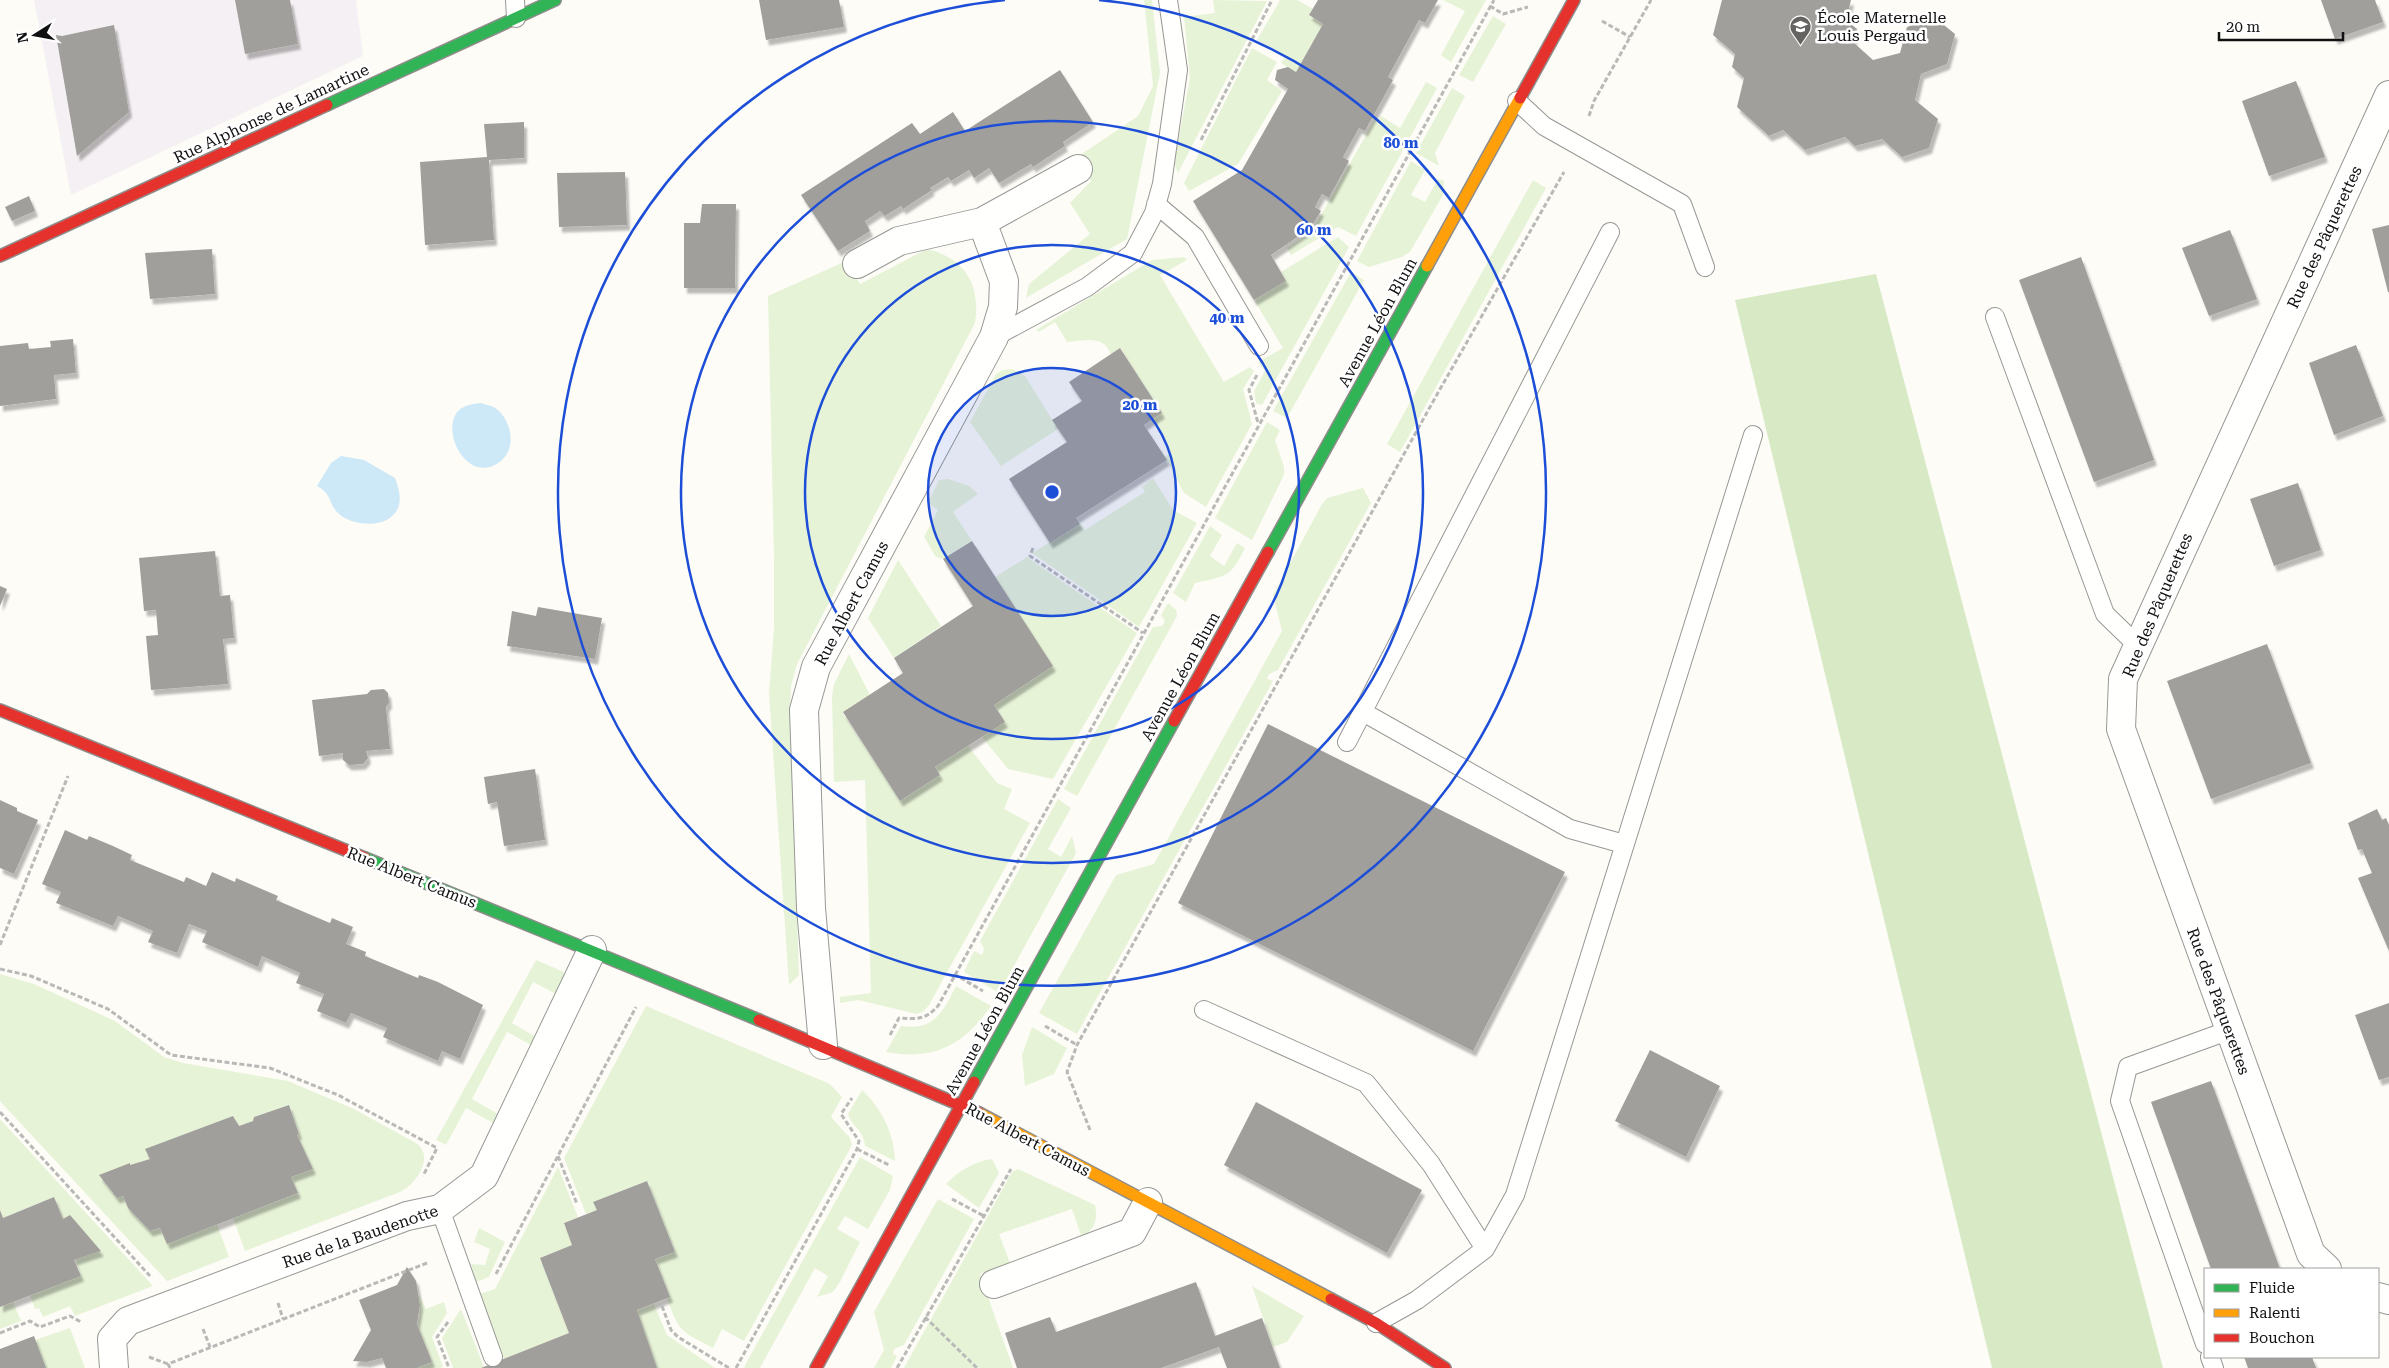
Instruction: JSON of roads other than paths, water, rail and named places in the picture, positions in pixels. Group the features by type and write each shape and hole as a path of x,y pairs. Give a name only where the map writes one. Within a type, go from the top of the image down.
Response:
{"street":[{"name":"Rue Alphonse de Lamartine","path":"0,256 555,0"},
{"name":"Avenue Léon Blum","path":"816,1368 1574,0"},
{"name":"Rue des Pâquerettes","path":"2326,1268 2311,1254 2121,729 2123,679 2136,645 2389,95"},
{"path":"857,264 899,241 982,222 1078,169"},
{"name":"Rue Albert Camus","path":"823,1045 810,908 804,710 816,668 994,336 1003,307 1004,281 982,222"},
{"name":"Rue Albert Camus","path":"0,710 592,950 962,1104 1376,1323 1445,1368"},
{"name":"Rue de la Baudenotte","path":"114,1368 112,1339 128,1321 407,1216 440,1209 484,1176 592,950"},
{"path":"994,1284 1132,1232 1148,1202"}],"lane":[{"path":"515,0 516,18"},
{"path":"994,336 1087,287 1133,253 1156,204 1162,184 1178,70 1168,0"},
{"path":"1517,102 1544,126 1682,204 1705,267"},
{"path":"1156,204 1196,238 1259,346"},
{"path":"1348,742 1610,232"},
{"path":"1995,317 2105,614 2136,645"},
{"path":"1376,1323 1417,1300 1484,1249 1515,1195 1753,435"},
{"path":"1363,712 1570,829 1624,844"},
{"path":"1204,1010 1366,1083 1431,1164 1484,1249"},
{"path":"2204,1341 2120,1101 2128,1067 2230,1030"},
{"path":"440,1209 493,1357"}],"water":[{"path":"481,403 498,410 509,427 510,448 503,459 491,467 479,467 469,463 455,443 452,431 454,419 459,410 472,404"},
{"path":"341,456 364,460 395,478 400,499 398,508 391,517 379,523 364,524 349,520 337,512 328,495 317,486 331,463"}],"place":[{"name":"École Maternelle Louis Pergaud","path":"1801,45"}]}
